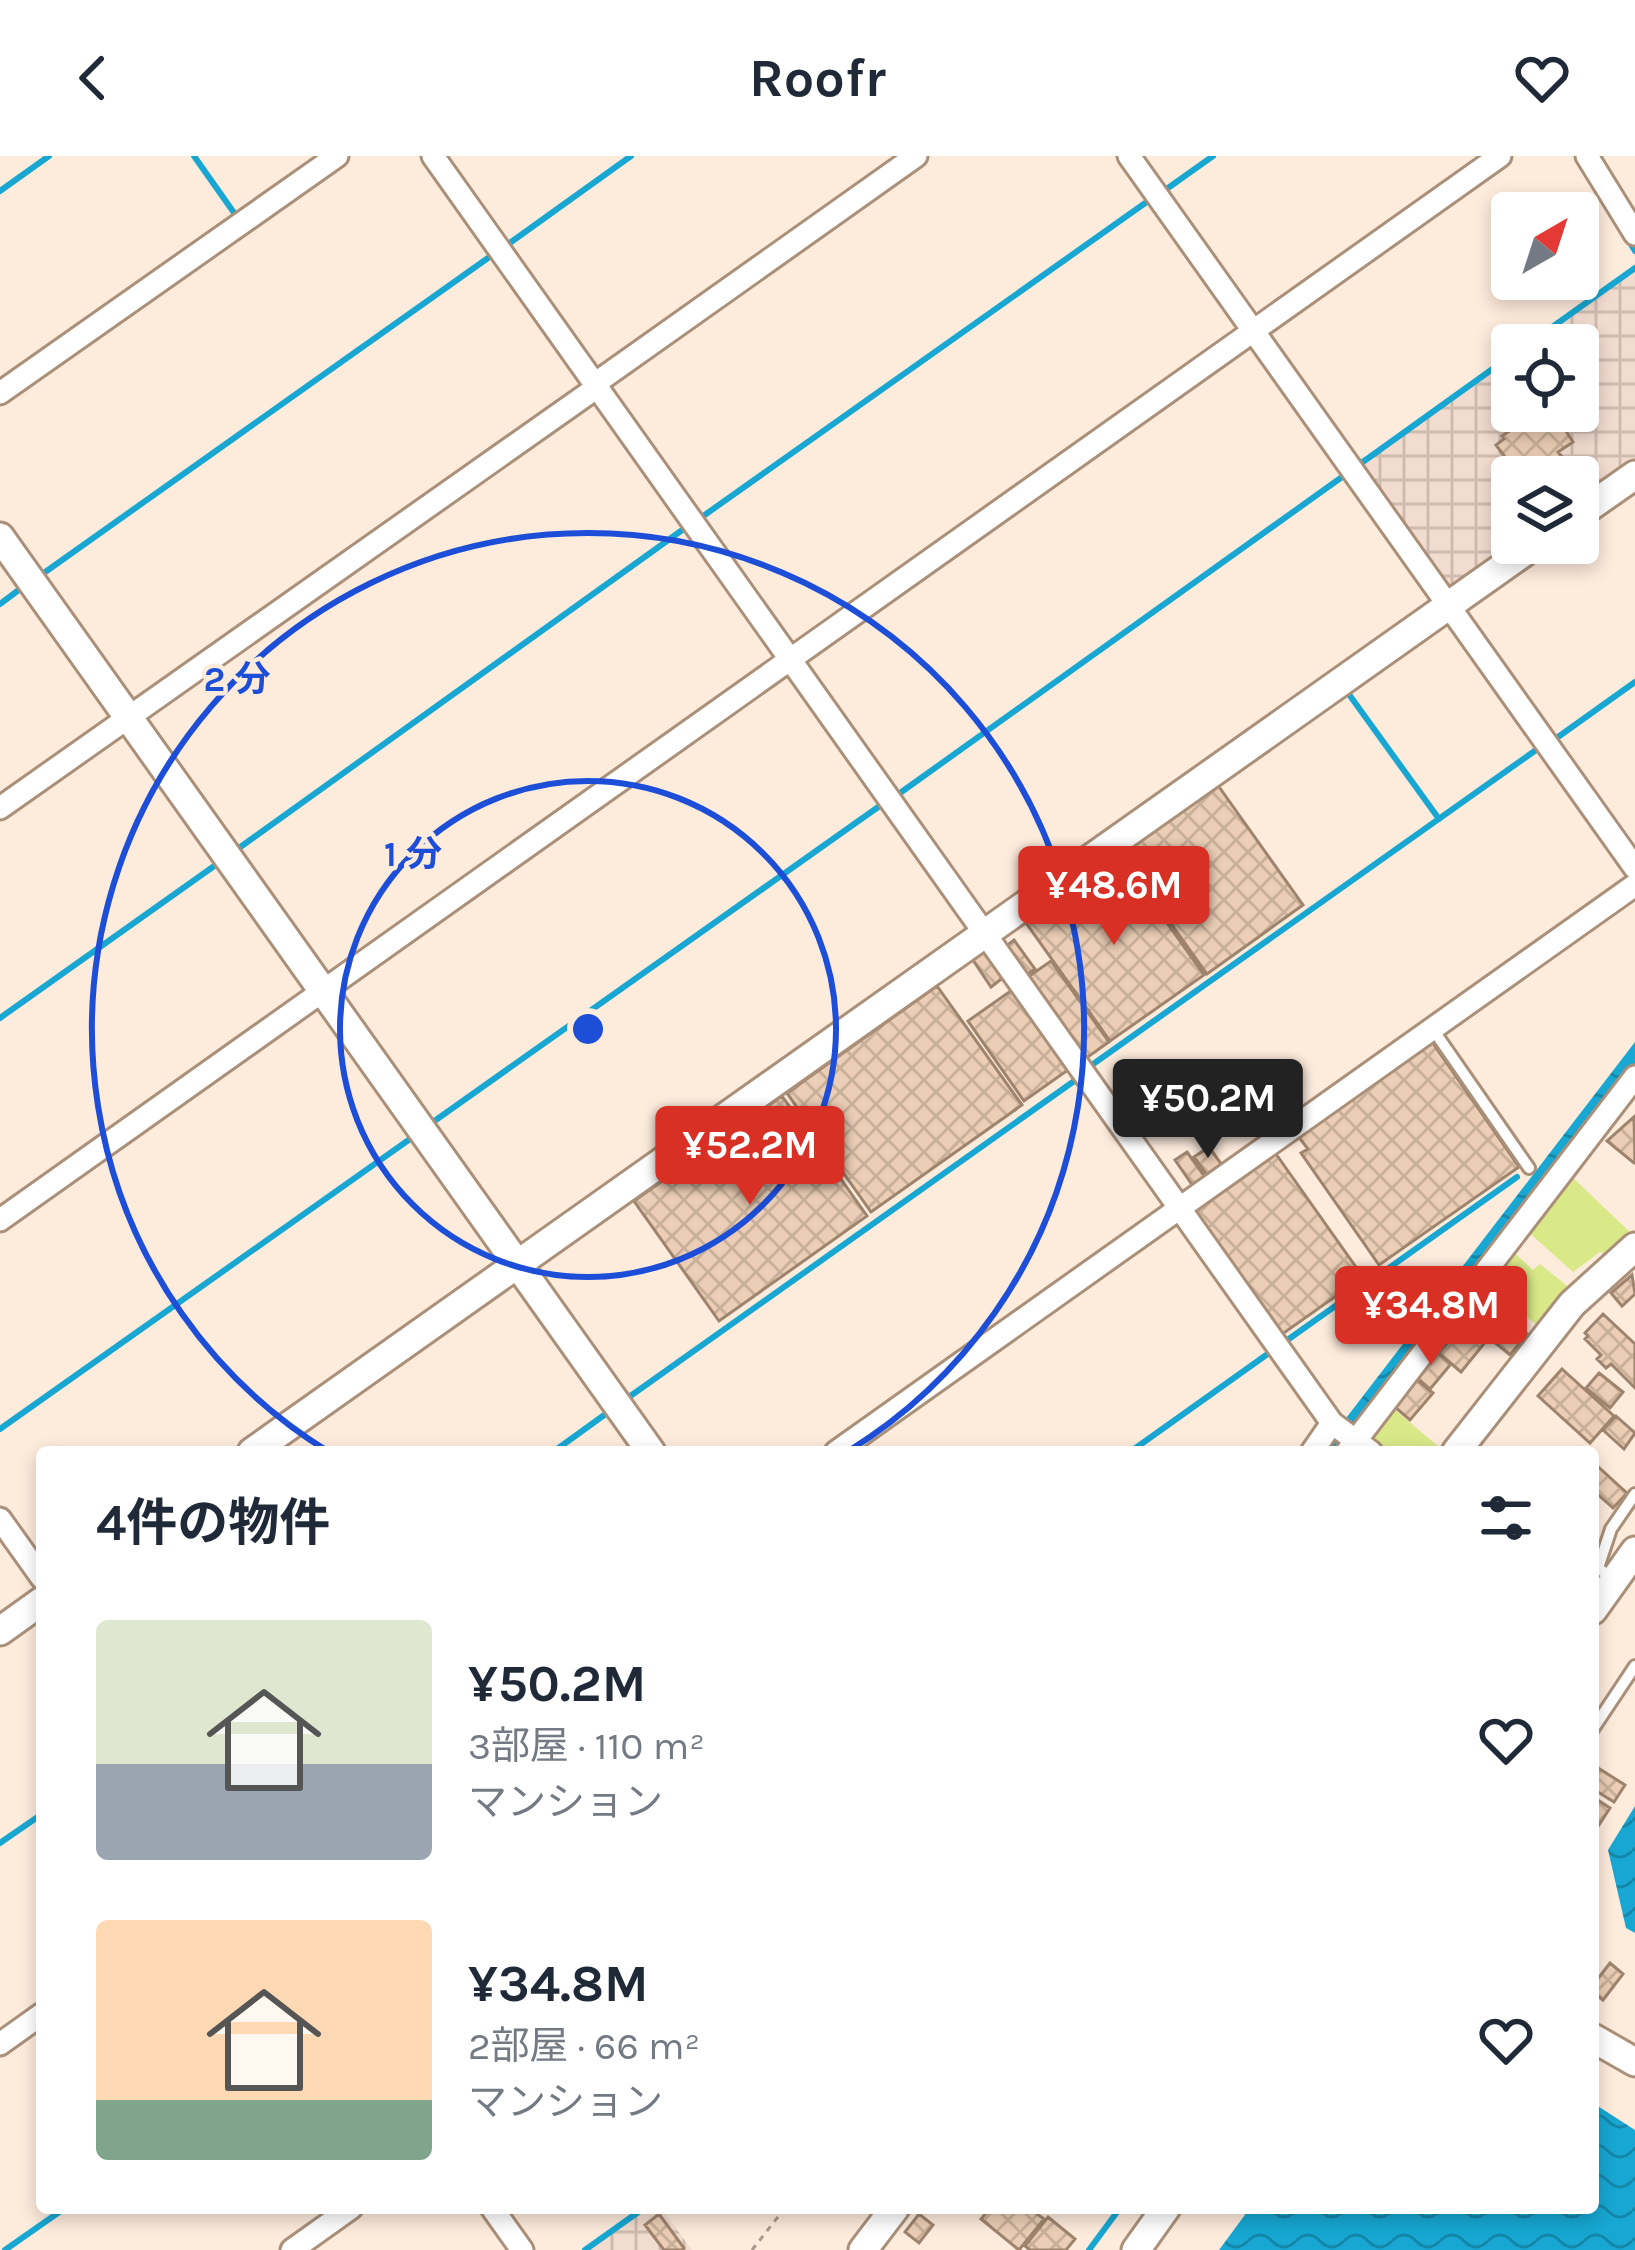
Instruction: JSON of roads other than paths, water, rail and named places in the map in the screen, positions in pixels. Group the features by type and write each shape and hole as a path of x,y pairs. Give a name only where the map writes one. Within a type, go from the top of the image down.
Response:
{"street":[{"path":"0,393 337,156"},
{"path":"433,156 1332,1423 1356,1446 1635,1077"},
{"path":"0,808 916,156"},
{"path":"1129,156 1635,868"},
{"path":"0,1220 1499,156"},
{"path":"1587,156 1635,234"},
{"path":"1599,500 1635,475"},
{"path":"0,537 647,1446"},
{"path":"261,1446 1507,564"},
{"path":"844,1446 1635,885"},
{"path":"1461,1446 1572,1304 1635,1247"},
{"path":"1316,1446 1332,1423"},
{"path":"0,1519 36,1570"},
{"path":"1602,1573 1635,1551"},
{"path":"0,1631 36,1605"},
{"path":"0,2044 36,2018"},
{"path":"1599,2041 1635,2062"},
{"path":"292,2250 343,2214"},
{"path":"496,2214 522,2250"},
{"path":"863,2250 890,2214"},
{"path":"1136,2250 1162,2214"}],"lane":[{"path":"1432,1028 1529,1168"},
{"path":"1602,1573 1611,1529 1635,1494"},
{"path":"1599,1721 1635,1666"}],"water":[{"path":"1635,1042 1635,1064 1342,1446 1325,1446"},
{"path":"1635,1806 1635,1933 1626,1928 1608,1850"},
{"path":"1599,2107 1635,2130 1635,2250 1219,2250 1246,2214 1599,2214"}],"waterway":[{"path":"0,191 49,156"},
{"path":"194,156 237,217"},
{"path":"507,245 631,156"},
{"path":"1168,188 1213,156"},
{"path":"699,519 1148,201"},
{"path":"1626,236 1635,251"},
{"path":"41,575 488,258"},
{"path":"1556,324 1635,268"},
{"path":"1360,464 1491,370"},
{"path":"900,793 1342,477"},
{"path":"239,848 685,528"},
{"path":"0,604 20,589"},
{"path":"1558,737 1635,682"},
{"path":"1348,693 1439,819"},
{"path":"1089,1067 1536,750"},
{"path":"433,1122 881,805"},
{"path":"0,1018 217,864"},
{"path":"629,1397 1077,1079"},
{"path":"0,1429 410,1139"},
{"path":"1286,1341 1517,1177"},
{"path":"1138,1446 1269,1353"},
{"path":"561,1446 607,1413"},
{"path":"0,1843 36,1818"},
{"path":"5,2250 56,2214"},
{"path":"585,2250 636,2214"},
{"path":"1089,2250 1116,2214"}]}
